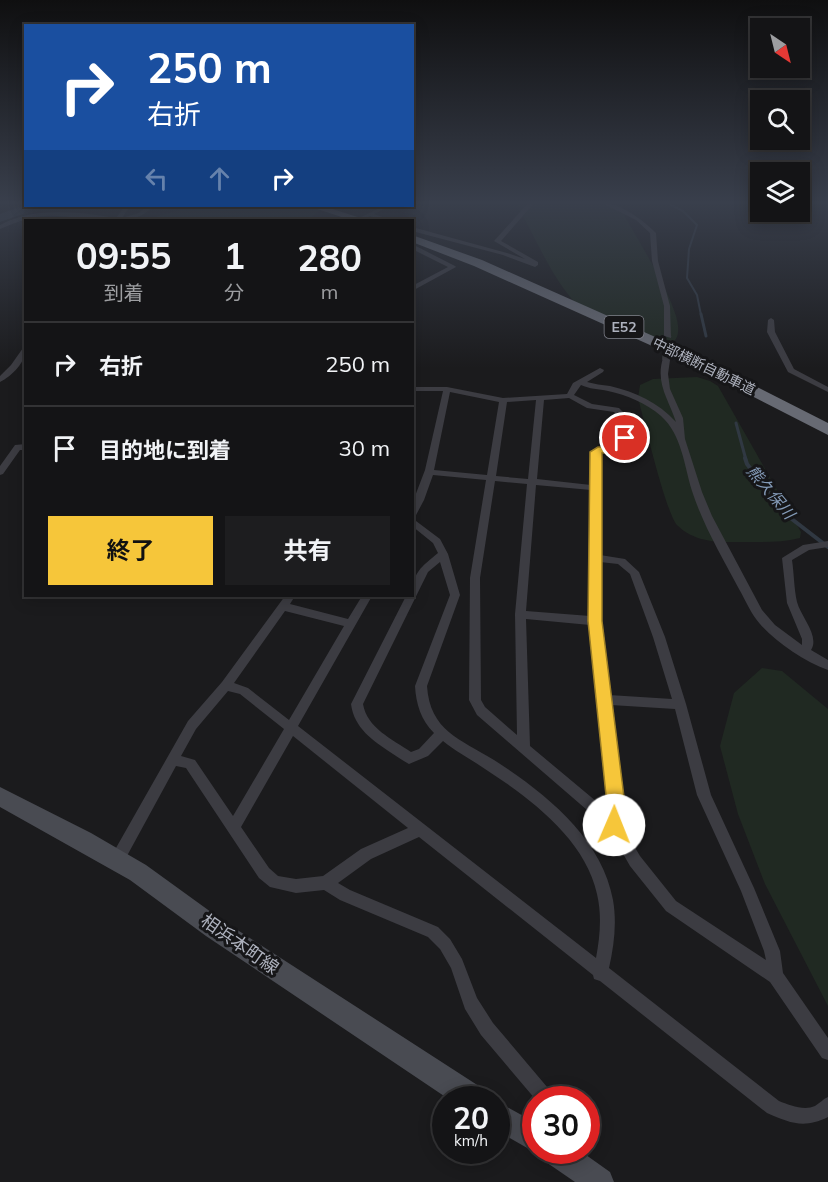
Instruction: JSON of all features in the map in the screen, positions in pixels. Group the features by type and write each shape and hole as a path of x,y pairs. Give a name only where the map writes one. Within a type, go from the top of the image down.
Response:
{"highway":[{"name":"中部横断自動車道","path":"463,257 665,346 828,430"}],"main road":[{"name":"相浜本町線","path":"0,796 117,860 186,904 214,928 454,1086"},
{"path":"578,1164 600,1182"}],"street":[{"path":"414,287 453,267 434,257"},
{"path":"514,257 535,265 536,263 526,257"},
{"path":"655,257 667,306 668,336"},
{"path":"771,320 771,332 791,370 828,390"},
{"path":"0,380 14,367 24,353"},
{"path":"666,360 663,376 666,390 681,418 681,439"},
{"path":"0,366 14,367"},
{"path":"570,396 576,385 600,370"},
{"path":"582,382 622,390 665,416 681,439 708,520 753,605 763,620 778,633 804,652 828,664"},
{"path":"414,389 447,389 503,400 570,396 590,406 616,410 624,417 625,438 622,448 596,452 595,621 616,805 614,825"},
{"path":"414,511 422,497 430,472 447,389"},
{"path":"524,746 520,614 540,398"},
{"path":"503,400 475,578 475,700 481,711 614,825 635,861 671,906 776,976 828,1052"},
{"path":"0,472 22,447"},
{"path":"430,472 596,488"},
{"path":"414,523 437,541 455,595 421,686 421,701 441,734 492,766 550,811 571,832 596,869 605,893 608,917 606,948 600,973"},
{"path":"804,652 808,646 808,639 792,603 787,558 807,547 828,544"},
{"path":"414,590 424,570 443,554"},
{"path":"596,558 621,561 634,572 659,637 680,704 704,795 747,888 772,951 776,976"},
{"path":"117,860 192,725 226,685 289,597"},
{"path":"233,828 292,730 366,597"},
{"path":"410,597 357,704 357,712 364,724 410,758 417,758 426,752 441,734"},
{"path":"284,607 351,624"},
{"path":"520,614 595,621"},
{"path":"226,685 244,691 772,1107 792,1115 810,1117 828,1106"},
{"path":"604,700 680,704"},
{"path":"172,759 190,764 264,873 275,882 296,886 325,883 366,854 419,830"},
{"path":"325,883 345,895 433,932 445,944 457,964 471,1003 487,1029 535,1086"}],"shaded area":[{"path":"545,257 648,257 671,302 676,316 678,335 670,344 655,344 636,339 616,329 596,318 571,298"},
{"path":"697,377 718,386 801,532 800,538 771,542 715,541 691,535 677,525 661,485 638,398 640,385 653,379"},
{"path":"762,668 782,671 828,709 828,1006 765,884 738,814 720,746 734,693"}],"waterway":[{"name":"熊久保川","path":"688,257 687,278 697,295 701,315"},
{"name":"熊久保川","path":"701,314 706,336"},
{"name":"熊久保川","path":"736,423 746,460"},
{"name":"熊久保川","path":"745,458 747,464 784,513 828,547"}],"tunnel":[{"path":"666,360 668,336"}],"route":[{"path":"614,825 616,805 595,621 596,452 598,450 618,450 622,448 625,438"}]}
